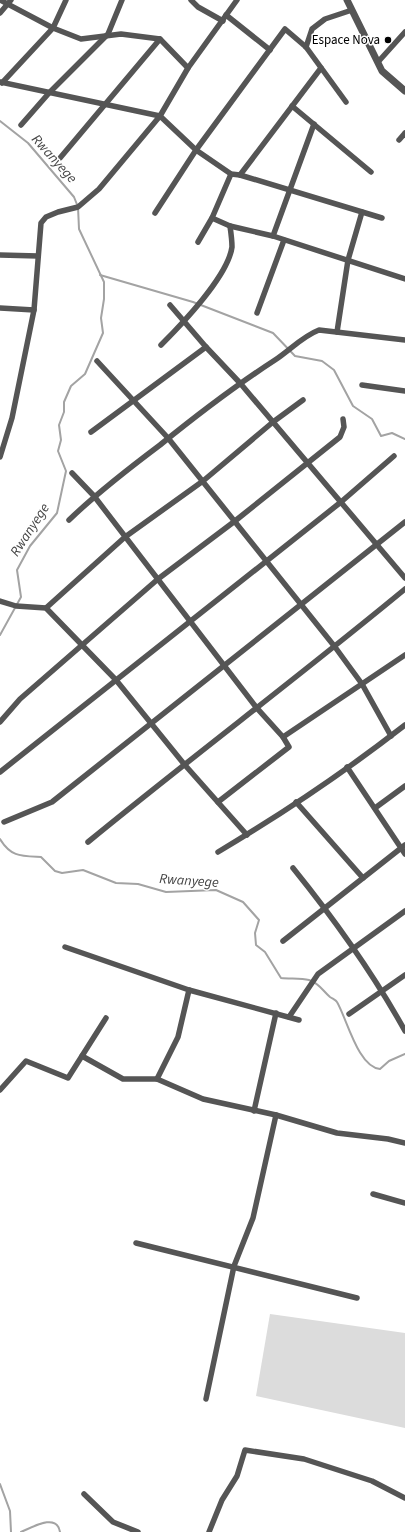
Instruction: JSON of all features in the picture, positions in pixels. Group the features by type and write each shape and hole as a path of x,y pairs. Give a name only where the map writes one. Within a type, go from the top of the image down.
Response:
{"street":[{"path":"0,0 9,2 53,28 81,39 108,34 121,34 160,39 188,68"},
{"path":"1,82 53,28 66,0"},
{"path":"21,124 49,93 108,34 122,0"},
{"path":"191,0 198,7 223,21"},
{"path":"0,457 12,418 34,310 41,223 46,217 78,207 99,189 160,116 188,68 237,0"},
{"path":"346,0 382,72 405,91"},
{"path":"0,12 9,2"},
{"path":"306,47 312,29 325,19 352,10"},
{"path":"226,15 270,50"},
{"path":"155,214 196,150 285,28 306,47 346,102"},
{"path":"378,62 405,32"},
{"path":"60,158 160,39"},
{"path":"240,175 321,68"},
{"path":"1,82 160,116 196,150 231,174 240,175 382,218"},
{"path":"292,106 371,172"},
{"path":"273,236 314,124"},
{"path":"399,140 405,133"},
{"path":"198,242 212,218 231,174"},
{"path":"337,332 348,260 362,212"},
{"path":"212,218 230,226 273,236 405,279"},
{"path":"161,345 194,311 222,271 232,248 230,226"},
{"path":"257,313 284,240"},
{"path":"0,255 38,256"},
{"path":"170,305 206,347 240,383 405,578"},
{"path":"0,308 34,310"},
{"path":"69,520 94,496 168,438 240,383 289,351 309,334 320,330 405,340"},
{"path":"91,432 206,347"},
{"path":"97,361 168,438 335,647 362,684 391,736"},
{"path":"362,385 405,391"},
{"path":"46,608 125,537 203,481 273,422 303,400"},
{"path":"0,722 20,699 158,579 235,521 340,437 344,427 343,419"},
{"path":"0,772 342,502 394,456"},
{"path":"72,472 94,496 192,621 256,707 283,736 289,747 218,802"},
{"path":"4,822 52,802 405,522"},
{"path":"88,842 256,707 335,647 405,589"},
{"path":"0,601 16,606 46,608 116,680 184,764 247,835"},
{"path":"283,736 405,655"},
{"path":"218,852 247,835 296,802 405,725"},
{"path":"347,767 403,846 405,854"},
{"path":"375,808 405,786"},
{"path":"296,802 363,878"},
{"path":"283,941 403,846"},
{"path":"293,868 354,948 383,991 405,1031"},
{"path":"290,1017 318,974 405,911"},
{"path":"65,947 189,990 299,1020"},
{"path":"349,1014 405,975"},
{"path":"157,1079 178,1036 189,990"},
{"path":"254,1110 276,1013"},
{"path":"0,1090 26,1061 68,1078 106,1018"},
{"path":"82,1056 123,1079 157,1079 203,1100 276,1115 337,1133 388,1139 405,1143"},
{"path":"206,1399 234,1266 253,1218 276,1115"},
{"path":"373,1194 405,1203"},
{"path":"136,1243 234,1266 357,1298"},
{"path":"209,1532 222,1500 237,1476 245,1450 304,1459 372,1481 405,1498"},
{"path":"84,1494 113,1522 138,1532"}],"shaded area":[{"path":"270,1314 405,1333 405,1428 256,1396"}],"waterway":[{"name":"Rwanyege","path":"0,121 28,143 74,197 78,207 79,229 104,282 104,299 101,318 103,333 85,374 71,386 64,402 64,412 59,425 61,440 58,451 66,471 57,513 30,546 17,570 21,597 0,635"},
{"path":"100,275 193,302 273,333 295,356 322,361 334,370 353,406 372,419 381,436 392,433 405,439"},
{"name":"Rwanyege","path":"0,839 4,845 13,852 22,856 41,857 55,871 62,873 83,870 116,883 138,884 166,892 216,890 243,902 259,920 255,933 256,945 265,952 281,978 312,981 336,1001 354,1041 365,1060 372,1066 380,1069 389,1061 405,1054"},
{"path":"0,1484 10,1511 11,1532"},
{"path":"21,1532 37,1525 49,1522 58,1526 60,1532"}],"place":[{"name":"Espace Nova","path":"388,40"}]}
